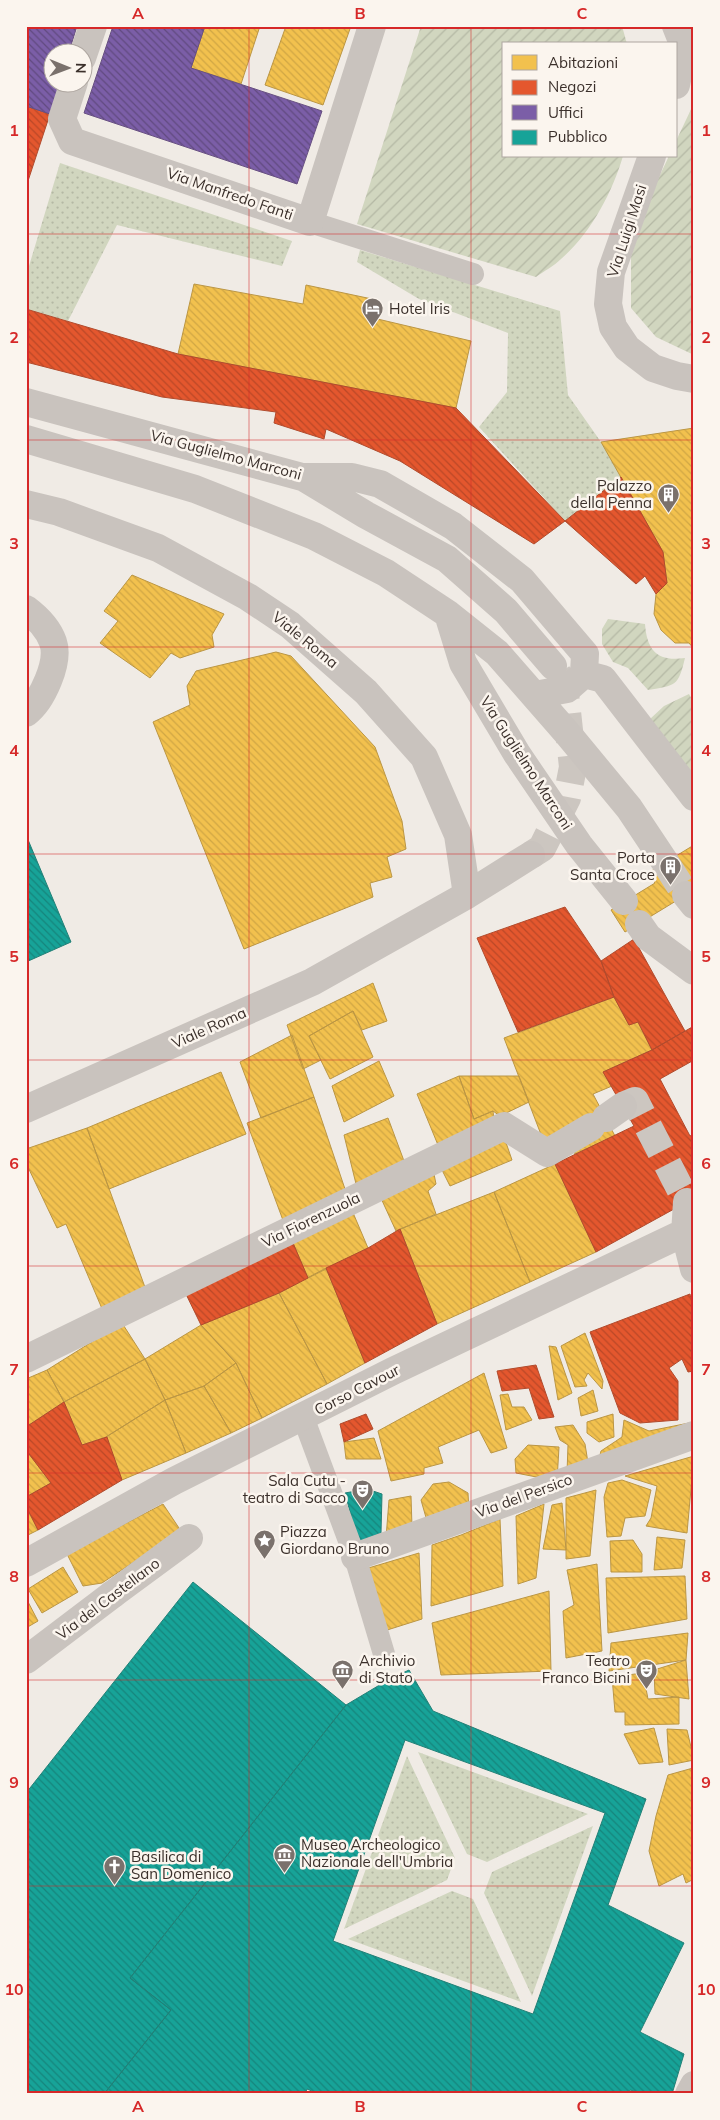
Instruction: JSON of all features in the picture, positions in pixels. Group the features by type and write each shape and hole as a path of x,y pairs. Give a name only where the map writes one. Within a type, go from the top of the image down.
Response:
{"street":[{"path":"88,42 93,26"},
{"name":"Via Manfredo Fanti","path":"71,92 62,119 72,141 310,222 372,26"},
{"path":"676,26 684,46 678,75"},
{"name":"Via Luigi Masi","path":"651,158 611,272 608,304 613,327 626,348 653,368 677,376 694,379"},
{"name":"Via Guglielmo Marconi","path":"26,402 302,476 352,477 380,484 453,526 522,580 585,654 584,674"},
{"path":"26,439 195,488 314,536 386,573 448,614 497,653 535,695 629,808 666,862"},
{"path":"302,476 366,515 447,559 506,611 553,666"},
{"name":"Viale Roma","path":"26,504 59,512 158,548 248,597 290,625 359,686 424,756 458,835 467,895"},
{"path":"26,609 41,621 54,644 53,666 46,687 26,713"},
{"name":"Via Guglielmo Marconi","path":"448,614 463,663 517,754 579,845 624,902"},
{"path":"535,695 566,689 584,674 602,678 694,797"},
{"name":"Viale Roma","path":"26,1109 312,982 467,895 531,855"},
{"path":"639,924 648,937 694,971"},
{"name":"Via Fiorenzuola","path":"26,1359 504,1126 547,1153 607,1117"},
{"path":"686,1202 694,1269"},
{"name":"Corso Cavour","path":"26,1563 174,1482 393,1371 689,1231"},
{"name":"Via del Persico","path":"355,1557 694,1435"},
{"name":"Via del Castellano","path":"26,1660 189,1538"},
{"path":"690,2094 694,2085"}],"lane":[{"path":"310,222 473,274"},
{"path":"304,1417 355,1557 384,1654"}],"green space":[{"path":"421,26 622,26 626,42 502,42 502,158 622,158 613,184 591,225 572,249 552,266 536,277 357,224"},
{"path":"694,103 694,355 656,337 631,308 631,256 658,179 668,158 678,158 678,137"},
{"path":"60,163 292,241 282,266 117,225 68,321 26,309 26,276"},
{"path":"360,250 560,311 568,395 601,442 621,477 565,521 479,427 507,392 508,333 419,299 357,262"},
{"path":"608,619 645,624 648,641 656,653 668,658 685,658 678,680 665,687 648,690 628,668 613,662 602,644 602,629"},
{"path":"689,694 694,703 694,776 650,719 664,706"},
{"path":"418,1752 588,1814 487,1862 467,1854"},
{"path":"407,1756 455,1858 447,1880 344,1929"},
{"path":"593,1826 532,1996 484,1893 492,1872"},
{"path":"452,1891 473,1899 521,2002 348,1939"}],"building: Abitazioni":[{"path":"205,26 260,26 241,84 191,68"},
{"path":"286,26 351,26 323,105 265,85"},
{"path":"194,284 303,304 306,285 372,299 369,317 471,341 456,408 178,354"},
{"name":"Palazzo della Penna","path":"694,428 694,649 689,643 675,643 661,630 654,614 656,594 667,583 663,552 601,442"},
{"path":"132,575 224,614 212,635 214,647 180,658 171,653 150,678 100,643 118,621 104,611"},
{"path":"276,652 291,656 375,747 402,821 406,849 387,857 392,877 370,883 373,897 244,949 153,722 190,705 187,686 196,671"},
{"name":"Porta Santa Croce","path":"694,845 694,890 625,932 611,910 655,883 648,873"},
{"path":"373,983 387,1021 362,1030 353,1011 309,1036 321,1060 303,1069 287,1025"},
{"path":"614,997 629,1025 638,1022 652,1050 603,1072 612,1086 593,1094 615,1136 575,1154 571,1145 545,1145 504,1038"},
{"path":"353,1011 373,1057 330,1079 309,1036"},
{"path":"292,1035 314,1097 261,1118 240,1062"},
{"path":"379,1061 394,1096 344,1122 332,1086"},
{"path":"221,1072 246,1134 109,1189 87,1128"},
{"path":"459,1076 519,1076 529,1102 500,1116 493,1111 474,1119"},
{"path":"459,1076 474,1119 493,1111 494,1120 438,1145 417,1094"},
{"path":"314,1097 347,1195 284,1223 247,1123"},
{"path":"388,1118 407,1169 357,1188 344,1135"},
{"path":"87,1128 146,1290 103,1311 66,1224 57,1228 26,1163 26,1149"},
{"path":"503,1134 512,1160 450,1186 441,1168"},
{"path":"555,1164 596,1252 530,1282 494,1192"},
{"path":"433,1169 436,1184 428,1191 436,1214 396,1231 380,1196"},
{"path":"494,1192 530,1282 437,1324 400,1229"},
{"path":"351,1208 368,1248 308,1278 290,1236"},
{"path":"326,1268 365,1363 327,1384 279,1293"},
{"path":"279,1293 327,1384 262,1418 236,1363 201,1325"},
{"path":"122,1323 145,1359 64,1402 47,1370"},
{"path":"201,1325 236,1363 204,1386 165,1400 145,1359"},
{"path":"585,1333 603,1381 602,1389 588,1373 584,1380 587,1386 575,1387 561,1346"},
{"path":"549,1346 556,1347 572,1393 558,1400"},
{"path":"145,1359 165,1400 106,1437 82,1445 64,1402"},
{"path":"236,1363 262,1418 231,1433 204,1386"},
{"path":"47,1370 64,1402 26,1427 26,1379"},
{"path":"484,1373 507,1448 491,1453 479,1430 438,1447 443,1463 424,1468 424,1474 391,1481 378,1431"},
{"path":"204,1386 231,1433 186,1453 165,1400"},
{"path":"593,1390 598,1411 581,1416 578,1398"},
{"path":"508,1394 512,1407 524,1407 532,1420 506,1430 500,1395"},
{"path":"165,1400 186,1453 122,1480 106,1437"},
{"path":"613,1414 614,1437 599,1442 587,1433 587,1422"},
{"path":"624,1420 649,1431 694,1422 597,1467 601,1451 622,1437"},
{"path":"573,1425 585,1444 589,1469 567,1473 568,1445 560,1440 555,1427"},
{"path":"374,1438 381,1459 346,1459 344,1442"},
{"path":"528,1445 559,1447 557,1481 516,1473 515,1459"},
{"path":"26,1450 51,1483 26,1497"},
{"path":"694,1456 687,1533 646,1526 651,1518 657,1486 625,1476"},
{"path":"622,1480 651,1490 645,1516 625,1518 621,1536 607,1537 604,1497 608,1483"},
{"path":"449,1482 468,1493 469,1512 427,1521 421,1500 433,1484"},
{"path":"596,1490 590,1556 566,1559 566,1498"},
{"path":"411,1496 412,1527 386,1538 389,1500"},
{"path":"562,1503 566,1550 543,1549 552,1505"},
{"path":"163,1504 181,1531 102,1583 83,1586 67,1554"},
{"path":"544,1504 536,1578 518,1584 516,1516"},
{"path":"26,1506 38,1530 26,1536"},
{"path":"500,1519 503,1586 431,1606 432,1545"},
{"path":"657,1537 685,1540 682,1568 654,1570"},
{"path":"633,1540 642,1554 642,1572 611,1572 610,1541"},
{"path":"419,1553 422,1619 384,1631 365,1569"},
{"path":"597,1564 602,1651 566,1658 563,1611 574,1605 567,1570"},
{"path":"63,1567 78,1592 42,1613 28,1589"},
{"path":"685,1576 687,1619 608,1633 606,1578"},
{"path":"549,1591 551,1671 441,1675 432,1623"},
{"path":"26,1598 38,1621 26,1628"},
{"path":"688,1633 686,1660 609,1671 611,1643"},
{"path":"686,1660 689,1699 655,1694 654,1670"},
{"path":"643,1673 648,1699 679,1697 679,1724 625,1725 625,1712 615,1712 612,1677"},
{"path":"654,1728 663,1762 639,1764 624,1734"},
{"path":"667,1729 687,1730 694,1760 669,1765"},
{"path":"693,1768 694,1879 686,1883 683,1874 659,1886 649,1851 656,1816 668,1775"}],"building: Negozi":[{"path":"26,106 50,114 26,187"},
{"path":"26,309 178,354 456,408 565,521 534,544 400,461 326,429 324,439 274,423 276,412 162,397 26,362"},
{"path":"621,477 663,552 667,583 656,594 645,576 636,584 565,521"},
{"path":"565,907 601,961 614,997 518,1032 477,938"},
{"path":"634,939 685,1031 652,1050 638,1022 629,1025 614,997 601,961"},
{"path":"694,1026 694,1060 660,1079 690,1136 694,1134 694,1198 596,1252 555,1164 634,1126 603,1072 652,1050"},
{"path":"400,1229 437,1324 365,1363 326,1268 368,1248"},
{"path":"290,1236 308,1278 279,1293 201,1325 183,1288"},
{"path":"690,1294 694,1313 694,1371 688,1372 682,1359 669,1368 678,1381 678,1420 640,1423 620,1413 590,1332"},
{"path":"536,1365 554,1417 539,1419 529,1388 502,1391 497,1371"},
{"path":"64,1402 82,1445 107,1437 122,1480 38,1530 26,1506 26,1497 51,1483 26,1450 26,1427"},
{"path":"366,1414 373,1429 344,1442 340,1424"}],"building: Uffici":[{"path":"26,26 77,26 72,42 42,42 42,92 57,92 50,114 26,106"},
{"path":"113,26 205,26 191,68 322,111 297,184 84,113"}],"building: Pubblico":[{"path":"26,835 71,942 26,962"},
{"path":"367,1489 382,1494 381,1533 358,1542 345,1493"},
{"name":"Basilica di San Domenico","path":"193,1582 346,1705 130,1978 171,2010 104,2094 26,2094 26,1793"},
{"name":"Museo Archeologico Nazionale dell'Umbria","path":"409,1670 433,1711 646,1799 608,1905 684,1943 640,2032 684,2054 672,2094 646,2094 630,2090 628,2094 319,2094 307,2089 305,2094 104,2094 171,2010 130,1978 346,1705","holes":["405,1740 605,1813 533,2014 333,1941"]}],"tunnel":[{"path":"531,855 542,848 567,798 573,767 564,684 555,670"},
{"path":"665,862 686,895"},
{"path":"623,1106 635,1101 687,1202"}],"place":[{"name":"Hotel Iris","path":"373,328"},
{"name":"Palazzo della Penna","path":"668,514"},
{"name":"Porta Santa Croce","path":"671,886"},
{"name":"Sala Cutu - teatro di Sacco","path":"362,1509"},
{"name":"Piazza Giordano Bruno","path":"264,1560"},
{"name":"Archivio di Stato","path":"343,1689"},
{"name":"Teatro Franco Bicini","path":"646,1689"},
{"name":"Museo Archeologico Nazionale dell'Umbria","path":"285,1873"},
{"name":"Basilica di San Domenico","path":"115,1885"}]}
